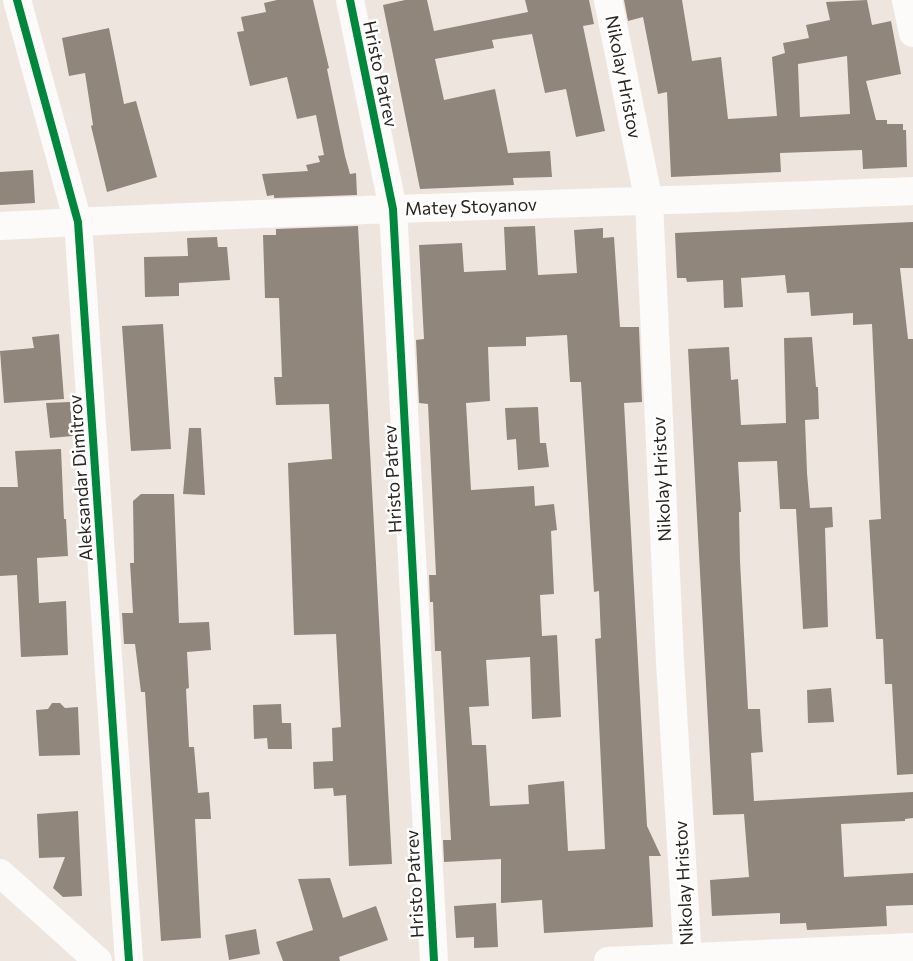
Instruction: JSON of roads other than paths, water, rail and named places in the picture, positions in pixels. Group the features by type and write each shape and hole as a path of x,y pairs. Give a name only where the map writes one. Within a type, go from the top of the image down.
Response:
{"street":[{"name":"Aleksandar Dimitrov","path":"17,0 78,222 129,961"},
{"name":"Hristo Patrev","path":"350,0 393,209 434,961"},
{"name":"Nikolay Hristov","path":"608,0 649,202 670,662 688,959"},
{"path":"906,0 913,33"},
{"name":"Matey Stoyanov","path":"0,226 393,209 649,202 913,191"},
{"path":"0,873 98,961"},
{"path":"608,961 688,959 913,947"}]}
